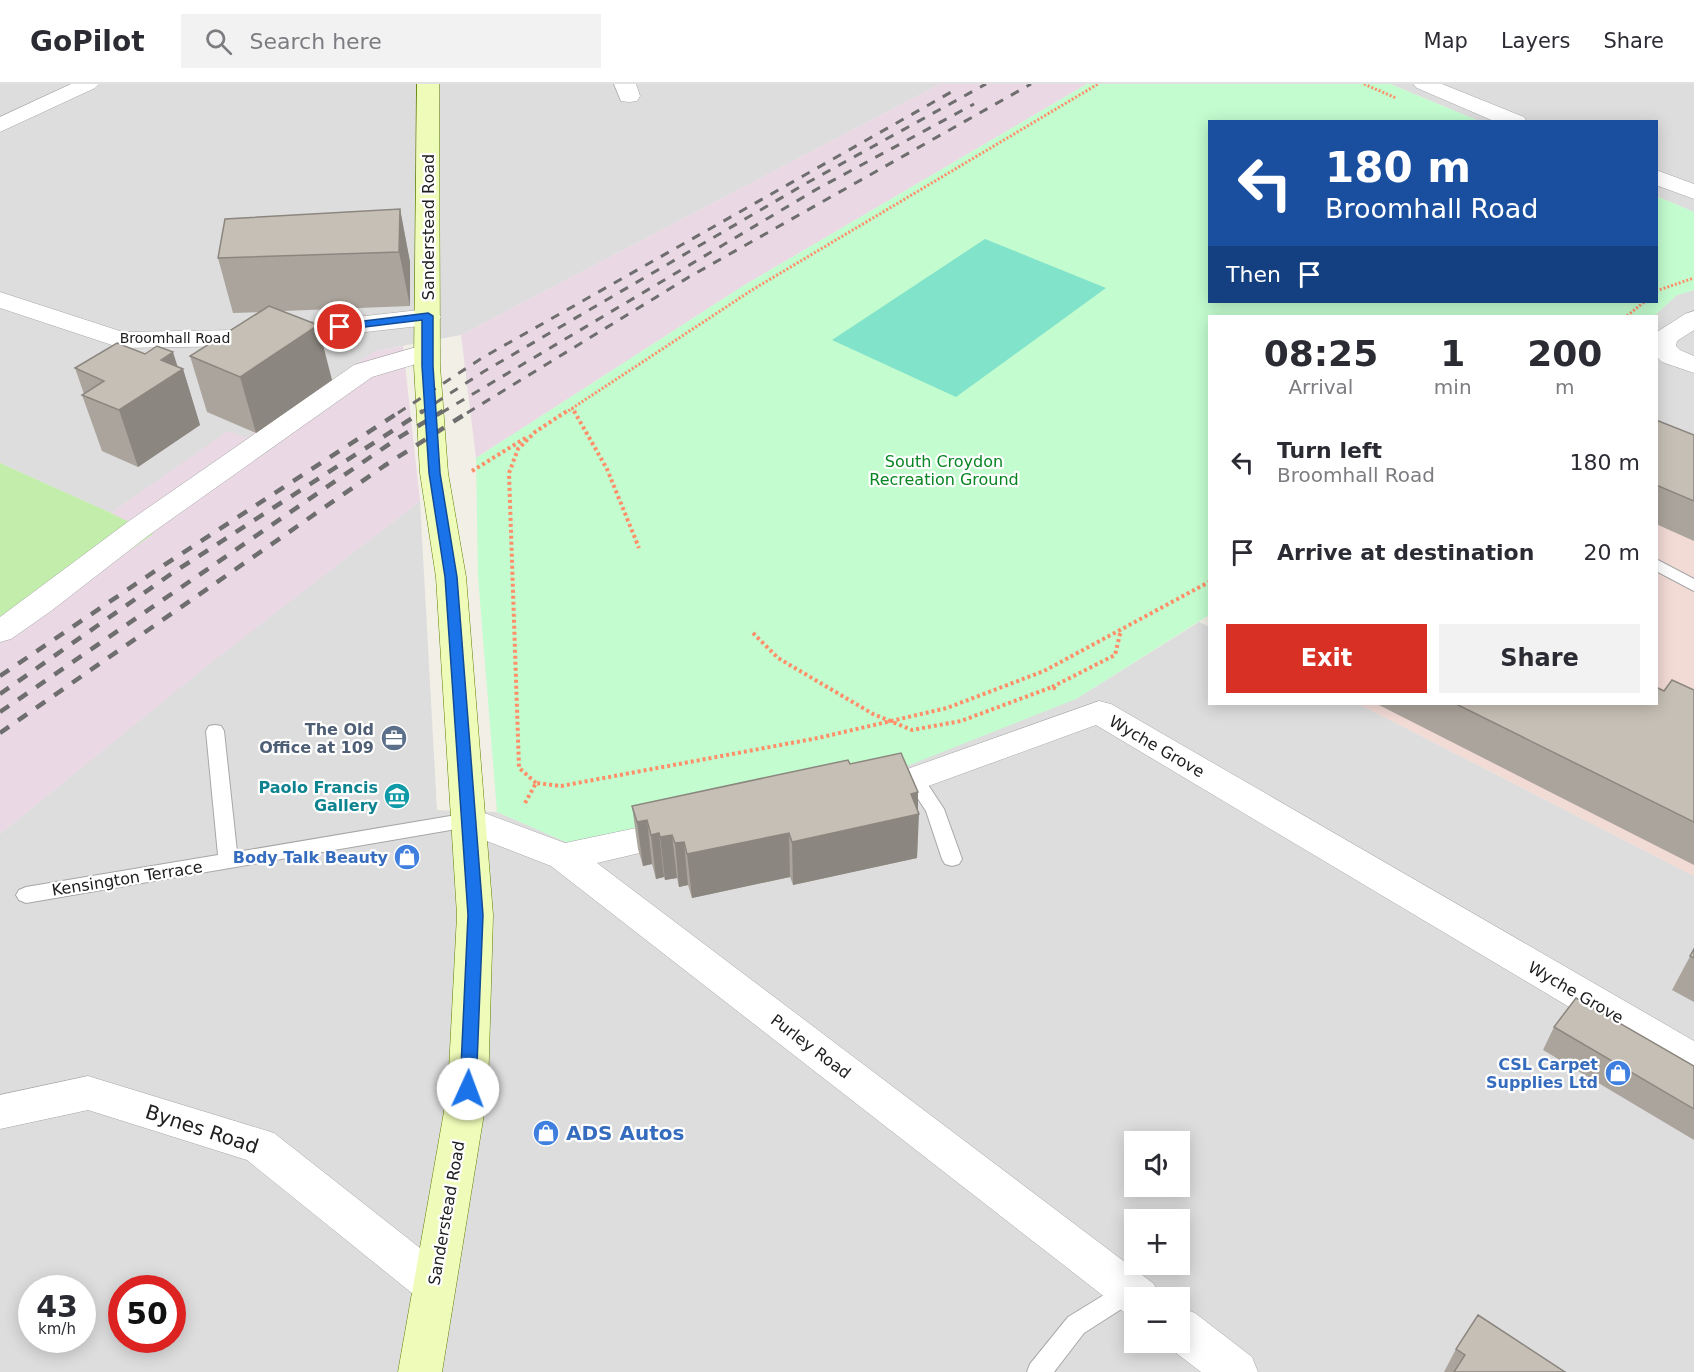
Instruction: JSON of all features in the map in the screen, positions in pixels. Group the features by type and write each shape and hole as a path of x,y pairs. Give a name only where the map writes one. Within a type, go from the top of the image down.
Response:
{"main road":[{"name":"Sanderstead Road","path":"420,1372 433,1284 468,1089 476,915 451,577 438,493 427,352 428,84"}],"street":[{"path":"0,125 88,84"},
{"path":"1432,85 1511,120"},
{"path":"1658,178 1694,192"},
{"name":"Broomhall Road","path":"0,300 121,340 241,338 428,316"},
{"path":"1694,319 1666,337 1662,347 1671,356 1694,365"},
{"path":"0,632 139,528 363,371 427,352"},
{"name":"Wyche Grove","path":"843,797 914,779 1099,712 1694,1060"},
{"name":"Purley Road","path":"468,820 564,857 1125,1287"},
{"path":"564,857 703,827"},
{"name":"Bynes Road","path":"0,1112 88,1093 260,1146 433,1284"},
{"path":"1190,1336 1236,1372"}],"lane":[{"path":"1658,565 1692,582"},
{"path":"215,731 228,862"},
{"path":"914,779 935,808 952,859"},
{"name":"Kensington Terrace","path":"26,895 468,820"},
{"path":"1039,1372 1076,1325 1124,1299"}],"path":[{"path":"438,493 752,290 1098,84"},
{"path":"1658,290 1694,278"},
{"path":"1628,315 1643,303"},
{"path":"572,408 607,469 639,548"},
{"path":"535,432 518,449 509,473 519,768 536,783 561,786 819,738 948,708 1044,670 1208,583"},
{"path":"1052,687 1115,655 1121,630"},
{"path":"753,633 778,658 873,714 894,721"},
{"path":"507,835 536,783"}],"shaded area":[{"path":"0,84 940,84 461,335 375,351 256,433 246,438 228,432 111,513 0,463"},
{"path":"940,84 1087,84 743,286 476,458 461,335"},
{"path":"1390,84 1694,84 1694,212 1658,197 1658,120 1477,120"},
{"path":"1694,290 1694,475 1658,460 1658,315 1655,315 1677,295"},
{"path":"403,346 420,501 212,662 0,834 0,641 152,535 111,513 228,431 246,438 375,351"},
{"path":"1658,460 1694,475 1694,876 1361,705 1658,705"},
{"path":"420,501 437,810 497,812 516,820 1076,699 1199,622 1208,626 1208,705 1361,705 1694,876 1694,1372 0,1372 0,834 212,661"}],"green space":[{"name":"South Croydon Recreation Ground","path":"1087,84 1390,84 1477,120 1208,120 1208,303 1658,303 1658,197 1694,212 1694,290 1677,295 1655,315 1208,315 1208,616 1076,699 897,770 568,843 497,812 478,576 476,458 743,286"},
{"path":"985,239 1106,288 956,397 832,340"},
{"path":"0,463 153,534 0,641"}],"building":[{"path":"400,209 399,252 218,258 225,219"},
{"path":"269,306 318,325 240,377 190,356"},
{"path":"117,343 145,354 157,346 173,352 161,360 183,369 119,410 82,395 104,381 75,368"},
{"path":"1658,421 1694,435 1694,501 1658,486"},
{"path":"1672,680 1694,690 1694,822 1458,705 1658,705 1658,688 1664,691"},
{"path":"901,753 918,792 911,794 919,814 792,842 789,833 687,854 684,842 675,843 672,835 660,837 659,833 651,835 647,820 637,822 632,806 848,760 850,764"},
{"path":"1576,998 1694,1066 1694,1109 1554,1027"},
{"path":"1478,1315 1565,1372 1454,1372 1465,1355 1456,1349"}],"railway":[{"path":"420,413 483,372 805,184 986,84"},
{"path":"467,413 689,277 1031,84"},
{"path":"398,413 482,358 953,91"},
{"path":"441,413 817,189 974,104"},
{"path":"0,676 158,569 401,411"},
{"path":"0,694 171,574 423,411"},
{"path":"0,712 398,438 443,411"},
{"path":"0,733 384,466 470,411"}],"place":[{"name":"The Old Office at 109","path":"394,738"},
{"name":"Paolo Francis Gallery","path":"397,796"},
{"name":"Body Talk Beauty","path":"407,857"},
{"name":"CSL Carpet Supplies Ltd","path":"1618,1073"},
{"name":"ADS Autos","path":"546,1133"}],"route":[{"path":"340,327 428,316 427,366 434,473 451,577 476,915 468,1089"}]}
